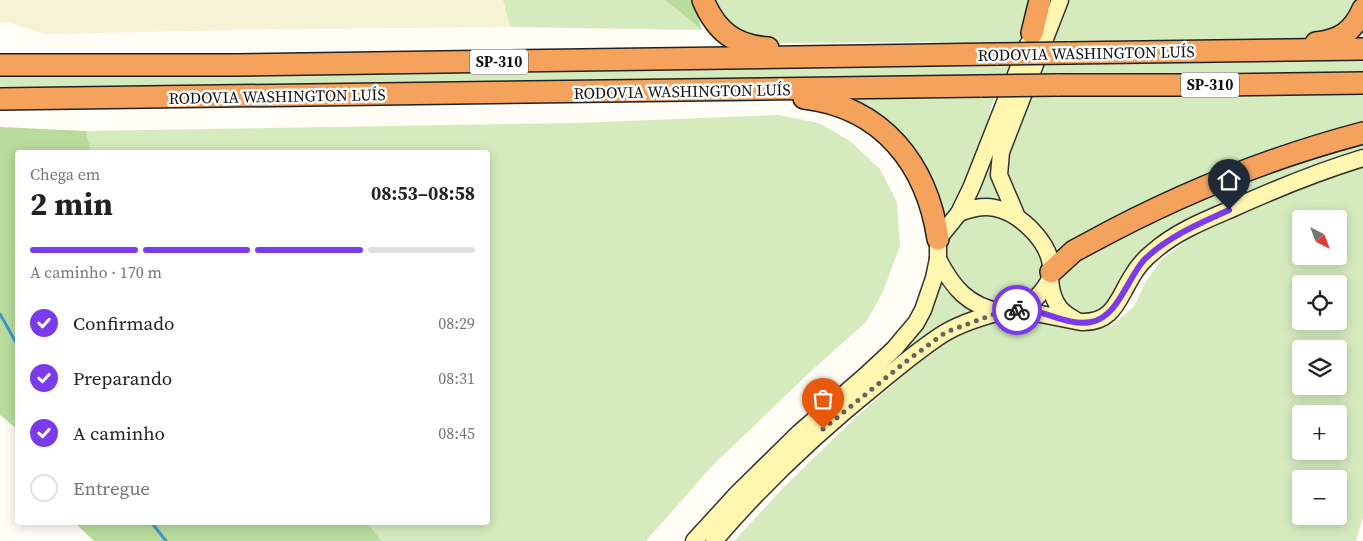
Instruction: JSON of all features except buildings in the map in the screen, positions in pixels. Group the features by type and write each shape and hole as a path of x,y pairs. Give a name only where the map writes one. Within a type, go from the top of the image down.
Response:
{"highway":[{"path":"703,0 713,20 721,29 743,44 755,47 860,56"},
{"path":"1032,33 1040,0"},
{"path":"1229,51 1333,40 1343,36 1351,28 1359,19 1363,9"},
{"name":"RODOVIA WASHINGTON LUÍS","path":"0,65 226,65 1363,49"},
{"name":"RODOVIA WASHINGTON LUÍS","path":"0,99 1057,85 1216,86 1363,83"},
{"path":"732,90 820,100 859,115 875,125 890,137 916,169 930,201 938,249"},
{"path":"1051,275 1082,247 1156,210 1262,165 1363,133"}],"main road":[{"path":"694,541 737,494 800,433 876,366 906,336 923,310 930,293 938,249 980,170 1045,0"},
{"path":"1017,217 1000,175 1001,152 1060,0"},
{"path":"938,249 954,287 966,298 987,310 1000,312 1021,310 1090,323 1108,315 1144,261 1153,252 1177,236 1276,188 1363,158"},
{"path":"958,213 971,208 995,207 1017,217 1038,237 1048,255 1051,275 1050,286 1055,303 1068,317 1081,322"},
{"path":"1021,310 1036,298 1051,275"},
{"path":"714,541 747,502 796,454 855,402 930,342 946,332 1000,312"}],"shaded area":[{"path":"0,0 503,0 510,27 44,34 7,22 0,23"}],"green space":[{"path":"503,0 665,0 702,30 510,27"},
{"path":"665,0 693,0 702,30"},
{"path":"709,0 1034,0 1018,43 1003,43 1001,45 926,42 765,43 742,37"},
{"path":"1066,0 1360,0 1332,37 1050,42"},
{"path":"1363,55 1363,77 1038,74 1041,64"},
{"path":"993,61 994,65 1010,64 1006,75 0,93 0,72"},
{"path":"1363,92 1363,128 1057,260 1051,240 1018,205 1006,173 1010,141 1031,96"},
{"path":"839,96 995,97 989,113 989,129 958,200 940,224 932,193"},
{"path":"778,115 819,123 850,141 880,169 897,202 900,246 882,294 866,322 809,373 712,466 646,541 382,541 369,525 490,525 490,150 91,150 86,131 577,123"},
{"path":"0,127 86,131 91,150 15,150 15,427 0,415"},
{"path":"1363,137 1363,150 1322,164 1132,263 1112,299 1098,313 1089,316 1079,315 1064,308 1056,283 1060,275 1085,253 1211,193"},
{"path":"998,144 1004,203 968,203"},
{"path":"1363,159 1363,517 1356,541 734,541 783,488 856,417 907,372 955,336 990,322 1032,317 1094,329 1112,325 1134,307 1145,283 1162,259 1193,236 1261,200"},
{"path":"985,214 999,217 1016,226 1032,240 1038,249 1043,268 1041,278 1032,292 1021,300 999,303 977,295 959,280 947,262 947,244 953,232 961,222 968,218"},
{"path":"940,282 960,303 978,314 874,380"},
{"path":"77,525 369,525 382,541 94,541"}],"waterway":[{"path":"0,314 15,341"},
{"path":"153,525 166,541"}],"way so far":[{"path":"823,429 930,342 946,332 1000,312 1017,310"}],"route":[{"path":"1017,310 1081,322 1090,323 1100,320 1113,309 1130,279 1153,252 1177,236 1229,210"}]}
